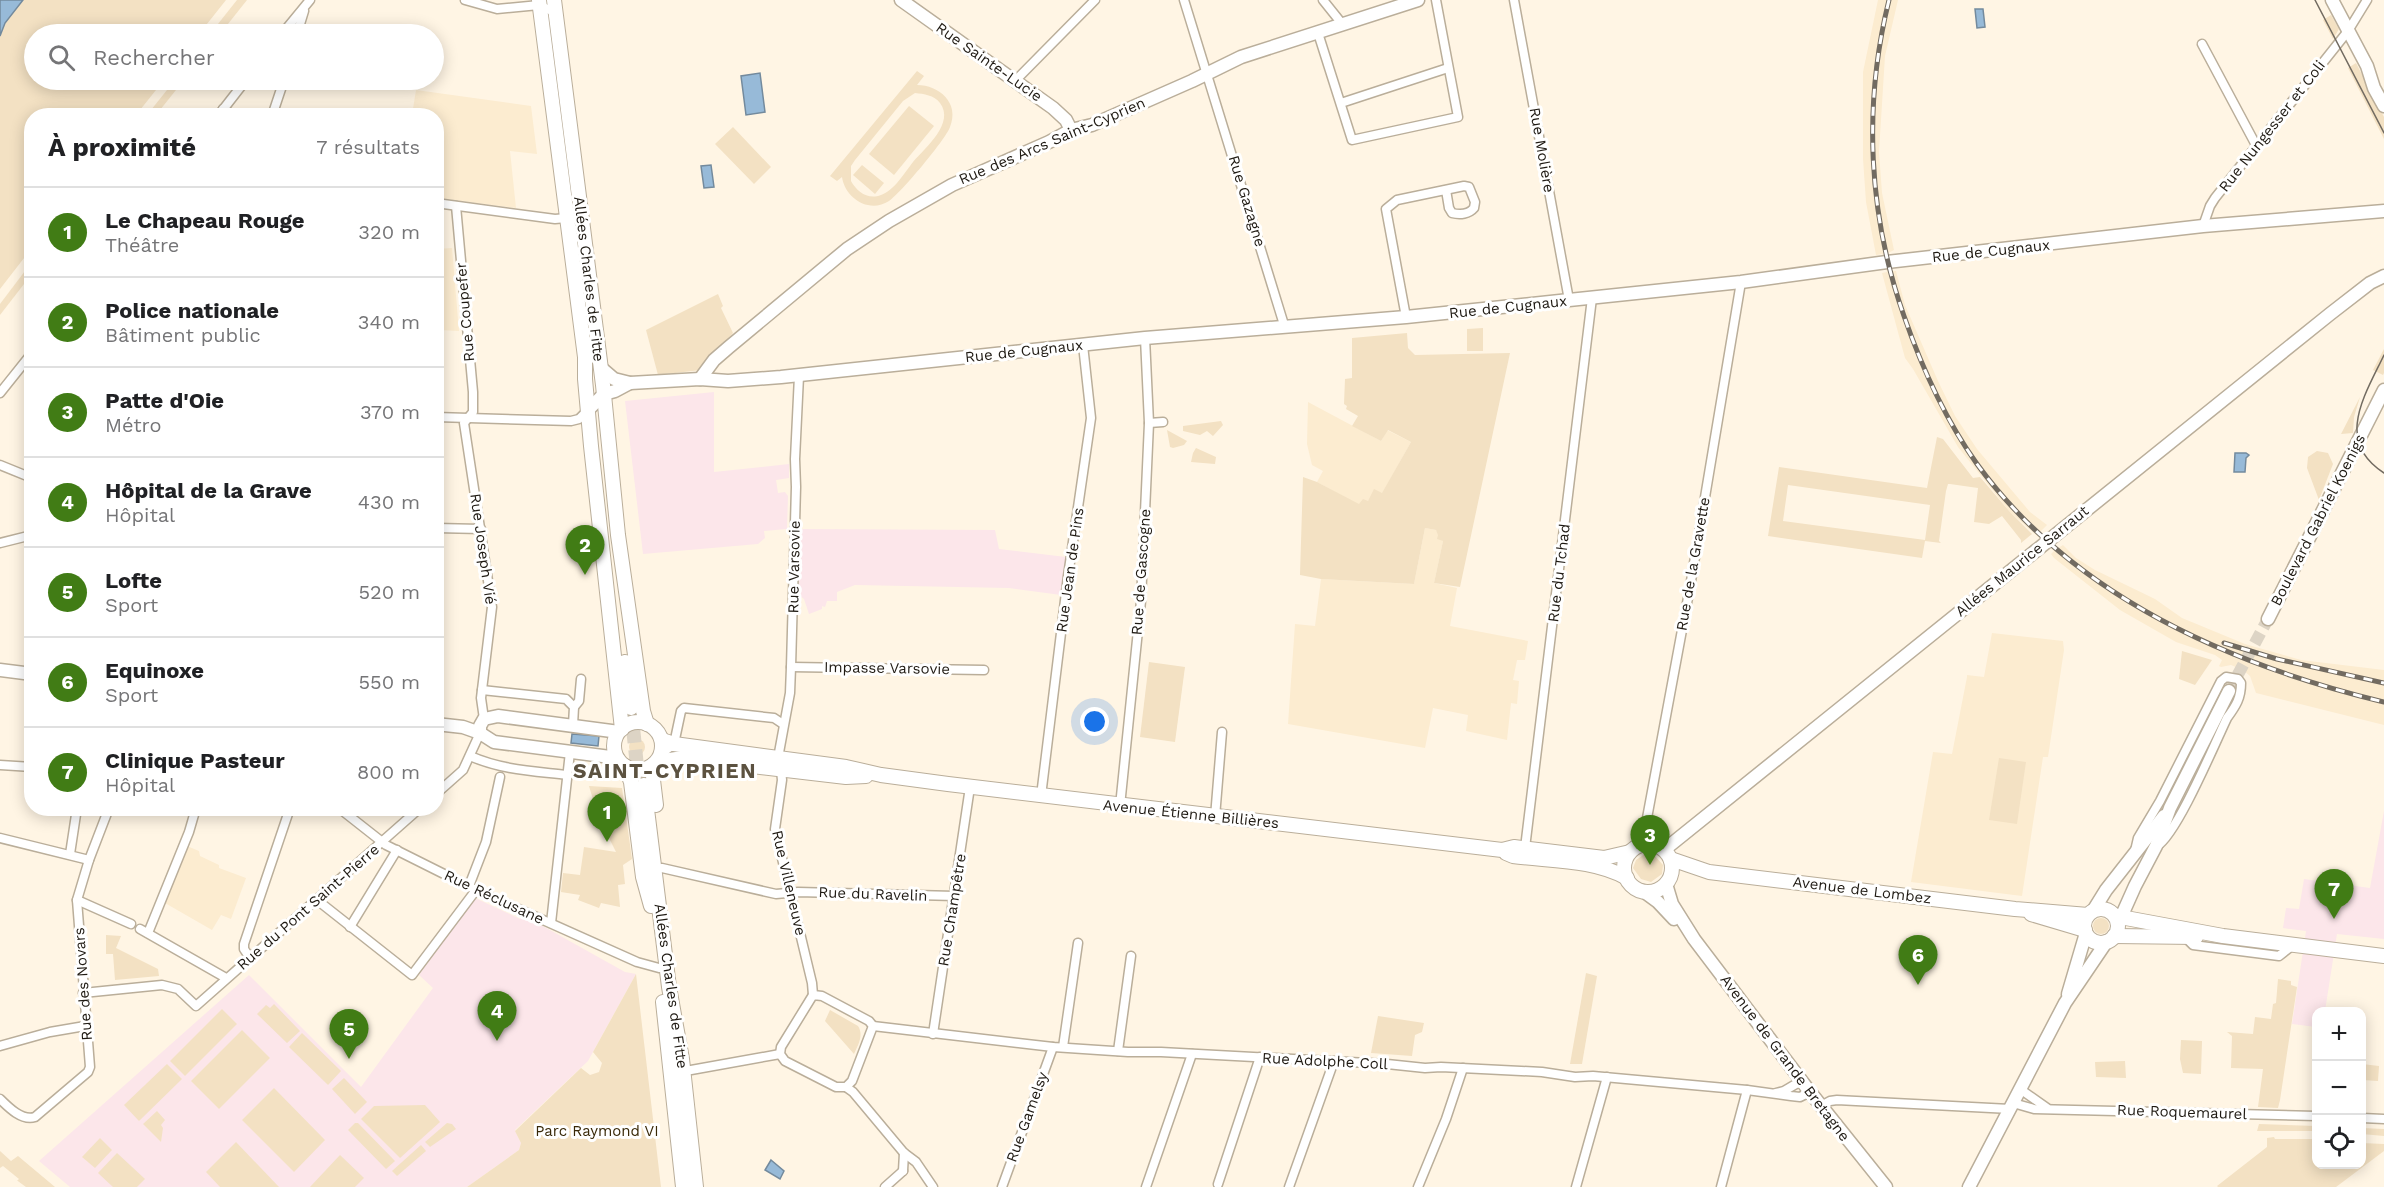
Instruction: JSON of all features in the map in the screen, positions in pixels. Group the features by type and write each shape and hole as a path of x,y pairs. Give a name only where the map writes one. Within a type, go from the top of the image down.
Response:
{"main road":[{"name":"Allées Charles de Fitte","path":"539,2 549,64 566,218 585,357 594,465 601,470 633,707 620,578 622,559"},
{"name":"Allées Charles de Fitte","path":"555,7 604,394 622,559 643,711 648,724"},
{"path":"594,465 621,730 614,747 631,783 643,877 651,906"},
{"path":"621,730 634,723 648,724 656,730 662,753 653,780 675,982 676,1028"},
{"path":"621,762 640,770 662,753"},
{"name":"Avenue Étienne Billières","path":"662,753 683,758 846,767 881,775 1120,806 1502,850 1525,848 1604,858 1636,848"},
{"name":"Avenue Étienne Billières","path":"662,753 779,764"},
{"name":"Allées Charles de Fitte","path":"683,1187 677,1072 676,1028 642,785 658,968 677,1072 696,1187"},
{"path":"1650,844 1667,854 1672,871 1667,883 1656,891 1643,891 1633,887 1627,878 1624,865 1636,848 1650,844"},
{"name":"Avenue Étienne Billières","path":"1502,850 1513,856 1610,870 1627,878"},
{"name":"Avenue de Lombez","path":"1667,854 1709,872 2015,909 2090,913"},
{"name":"Avenue de Lombez","path":"1667,883 1709,872"},
{"name":"Avenue de Lombez","path":"2015,909 2086,932"},
{"path":"2115,927 2105,909 2090,913 2085,922 2086,932 2095,941 2115,927 2223,936 2384,956"},
{"path":"2115,927 2185,936 2223,936"}],"street":[{"path":"465,0 496,9 539,2 555,7"},
{"name":"Rue Sainte-Lucie","path":"901,0 1015,81 1066,120 1071,130"},
{"path":"1015,81 1095,0"},
{"name":"Rue Gazagne","path":"1184,0 1285,328"},
{"path":"1323,0 1343,25"},
{"name":"Rue des Arcs Saint-Cyprien","path":"700,378 714,360 729,347 855,244 952,185 1071,130 1092,125 1268,47 1418,0"},
{"path":"1318,33 1352,140 1458,117 1436,0"},
{"name":"Rue Molière","path":"1514,0 1569,300"},
{"path":"2332,0 2367,66 2374,88 2384,106"},
{"name":"Rue Nungesser et Coli","path":"2203,226 2215,198 2348,31 2367,0"},
{"path":"290,24 308,2"},
{"path":"300,24 308,2"},
{"path":"2202,44 2257,147"},
{"path":"1341,103 1448,68"},
{"path":"223,108 238,90"},
{"path":"275,108 281,90"},
{"path":"1406,317 1386,209 1397,200 1446,190"},
{"path":"444,204 555,219 566,218"},
{"name":"Rue Coupefer","path":"456,206 472,392 473,412 470,417"},
{"name":"Rue de Cugnaux","path":"604,394 630,383 700,378 728,381 799,375 1145,338 1406,317 1741,282 1887,262 2203,226 2379,211"},
{"name":"Allées Maurice Sarraut","path":"1667,854 2330,314 2370,283 2384,276"},
{"name":"Rue de la Gravette","path":"1636,848 1690,586 1741,282"},
{"name":"Rue du Tchad","path":"1525,848 1592,298"},
{"name":"Rue de Gascogne","path":"1120,806 1141,602 1151,381 1145,338"},
{"name":"Rue Jean de Pins","path":"1041,796 1068,576 1091,418 1083,345"},
{"path":"0,393 24,363"},
{"path":"600,367 614,379 630,383"},
{"name":"Rue Varsovie","path":"779,764 783,724 790,693 799,375"},
{"name":"Boulevard Gabriel Koenigs","path":"2268,619 2384,390"},
{"path":"444,417 571,421 589,417 604,394"},
{"name":"Rue Joseph Vié","path":"470,417 464,423 492,607 482,690 481,708 484,719"},
{"path":"1149,423 1163,422"},
{"path":"0,465 24,475"},
{"path":"444,528 481,529"},
{"path":"0,543 24,537"},
{"name":"Impasse Varsovie","path":"791,667 984,670"},
{"path":"0,670 24,673"},
{"path":"2135,855 2138,838 2160,801 2221,681 2226,677 2238,679 2241,683 2241,695 2238,703 2227,718 2178,819 2163,842 2156,846"},
{"path":"573,725 574,707 579,701 581,679"},
{"path":"482,690 566,699 574,707"},
{"path":"1969,1187 2065,1003 2115,927 2156,846 2170,808 2229,691"},
{"path":"662,753 681,711 687,708 774,718 783,724"},
{"path":"444,787 463,770 471,756 484,719 498,716 621,730"},
{"path":"444,725 463,727 480,733 494,742 570,752 621,762"},
{"path":"1215,817 1222,732"},
{"path":"551,923 570,752"},
{"path":"471,756 484,763 501,767 567,775"},
{"name":"Rue Villeneuve","path":"779,764 782,780 775,829 813,994"},
{"path":"0,765 24,766"},
{"path":"317,900 412,975 472,888 486,842 500,777"},
{"name":"Rue Champêtre","path":"933,1034 970,787"},
{"path":"2090,913 2170,808"},
{"path":"70,854 76,816"},
{"path":"106,816 77,900 131,924"},
{"path":"194,816 189,832 144,931 226,978"},
{"path":"250,958 244,949 244,944 287,816"},
{"name":"Rue Réclusane","path":"349,816 382,842 472,888 638,962 658,968"},
{"name":"Rue du Pont Saint-Pierre","path":"83,993 162,985 178,989 196,1006 411,816"},
{"path":"0,838 89,860"},
{"path":"350,927 396,850"},
{"name":"Rue du Ravelin","path":"662,868 776,894 955,896"},
{"name":"Avenue de Grande Bretagne","path":"1667,883 1672,904 1694,939 1878,1182 1886,1187"},
{"name":"Avenue de Grande Bretagne","path":"1643,891 1658,902 1686,934 1694,939"},
{"name":"Rue des Novars","path":"0,1099 19,1115 29,1119 35,1117 90,1068 77,900"},
{"path":"2065,1003 2086,932"},
{"path":"2185,936 2193,945 2279,956 2293,945"},
{"path":"1063,1047 1078,943"},
{"path":"1118,1051 1131,956"},
{"path":"813,994 822,996 869,1021 873,1026 852,1081 846,1087 836,1088 785,1061 780,1054 781,1047 813,994"},
{"path":"0,1046 50,1032 85,1026"},
{"name":"Rue Adolphe Coll","path":"873,1026 1053,1047 1542,1072 1800,1096 1810,1092"},
{"name":"Rue Gamelsy","path":"1002,1187 1053,1047"},
{"path":"677,1072 780,1054"},
{"path":"1146,1187 1192,1054"},
{"path":"1218,1184 1260,1058"},
{"path":"1288,1187 1334,1061"},
{"path":"1418,1187 1464,1068"},
{"path":"1576,1187 1607,1077"},
{"path":"1776,1093 1801,1081"},
{"path":"846,1087 853,1092 904,1153 915,1162 933,1187"},
{"path":"2020,1089 2048,1108"},
{"path":"1721,1187 1747,1090"},
{"name":"Rue Roquemaurel","path":"1821,1106 1830,1101 1837,1101 2312,1116"},
{"path":"2366,1118 2384,1119"},
{"path":"885,1187 903,1171 904,1153"},
{"path":"903,1171 922,1174"}],"shaded area":[{"path":"1878,0 1898,0 1885,56 1879,152 1882,193 1894,250 1888,253 1891,271 1896,271 1905,305 1938,381 1955,416 1977,449 2030,512 2047,525 2040,532 2058,548 2063,545 2076,558 2095,570 2155,599 2182,618 2245,644 2301,660 2384,670 2384,725 2256,693 2250,676 2243,670 2231,665 2221,667 2219,666 2222,660 2215,655 2176,642 2120,610 2054,558 2051,554 2054,551 2010,512 1958,447 1905,358 1882,273 1887,272 1882,254 1876,255 1866,202 1863,159 1863,72"},
{"path":"416,90 531,106 537,154 510,151 516,208 444,199 444,108 413,108"},
{"path":"452,248 459,331 444,330 444,249"},
{"path":"714,392 714,472 789,464 789,478 776,480 778,493 785,492 788,496 787,529 764,531 765,538 758,544 643,554 625,401"},
{"path":"1308,402 1381,441 1387,430 1411,442 1382,494 1359,505 1317,482 1323,471 1312,465 1307,444"},
{"path":"1425,528 1436,530 1443,541 1434,583 1457,588 1450,626 1528,641 1525,660 1517,660 1513,680 1519,681 1517,704 1511,703 1507,740 1466,731 1468,715 1433,708 1425,748 1288,724 1295,624 1315,626 1321,579 1414,584"},
{"path":"800,529 995,530 999,549 1066,557 1061,595 1009,588 855,585 837,592 837,601 827,601 825,607 822,606 822,609 809,614 804,599 799,595"},
{"path":"1992,633 2063,641 2064,650 2048,757 2043,757 2022,896 1911,882 1933,752 1952,754 1967,675 1984,677"},
{"path":"2384,811 2384,939 2337,934 2326,1007 2312,1007 2312,1026 2292,1024 2306,931 2283,928 2286,908 2299,909 2304,879 2370,888"},
{"path":"187,846 199,851 200,856 219,865 219,868 246,878 231,919 221,915 212,930 165,903"},
{"path":"475,898 520,919 523,915 625,972 636,974 588,1061 515,1130 521,1143 519,1150 467,1187 70,1187 39,1161 249,975 361,1087 433,988 419,975"}],"green space":[{"path":"23,0 226,0 207,24 24,24 24,90 156,90 142,108 24,108 24,258 0,289 0,36 5,23"},
{"path":"237,0 247,0 228,24 218,24"},
{"path":"2331,15 2339,29 2333,39 2323,20"},
{"path":"2356,63 2384,117 2384,139 2348,68"},
{"path":"917,71 924,76 917,85 933,88 946,97 950,103 952,118 947,133 912,178 889,201 881,205 866,205 853,197 844,185 842,177 837,181 830,176","holes":["915,93 925,94 938,100 944,111 941,127 890,190 876,196 867,196 856,189 851,181 851,166 903,101"]},
{"path":"167,90 176,90 162,108 153,108"},
{"path":"909,106 934,126 894,175 869,154"},
{"path":"733,127 771,167 754,184 715,144"},
{"path":"862,165 884,183 875,194 853,175"},
{"path":"24,272 24,284 0,315 0,304"},
{"path":"718,294 723,306 721,308 733,333 701,370 658,375 646,330"},
{"path":"1483,328 1483,351 1467,351 1467,329"},
{"path":"1407,333 1408,348 1415,355 1510,353 1460,587 1434,583 1443,541 1437,539 1436,530 1425,528 1414,584 1321,579 1300,575 1303,477 1359,504 1363,499 1368,501 1374,489 1382,493 1411,442 1388,430 1381,441 1352,426 1358,416 1346,409 1347,406 1344,404 1345,379 1352,378 1352,338"},
{"path":"2384,349 2384,373 2383,375 2373,370"},
{"path":"2360,397 2354,417 2353,433 2341,434"},
{"path":"1221,421 1223,425 1213,436 1207,431 1200,435 1183,431 1183,426"},
{"path":"1167,430 1187,441 1184,445 1170,447"},
{"path":"1937,437 1943,439 1973,478 1980,477 2032,534 2021,543 2002,516 1989,524 1974,522 1978,488 1948,484 1939,541 1941,543 1925,541 1922,558 1768,536 1779,467 1927,488","holes":["1788,485 1930,505 1925,540 1783,521"]},
{"path":"1196,448 1216,457 1215,464 1191,462"},
{"path":"2317,451 2328,453 2333,464 2319,500 2307,468 2308,457"},
{"path":"2182,651 2212,660 2195,685 2179,679"},
{"path":"1149,662 1185,667 1175,742 1140,737"},
{"path":"634,739 640,739 645,747 643,753 634,755 629,750 629,744"},
{"path":"1999,758 2026,762 2017,824 1989,820"},
{"path":"589,786 622,788 632,859 623,865 625,884 618,885 620,907 601,903 599,908 578,900 580,895 561,892 563,873 580,875 584,847 616,852 592,804 594,803"},
{"path":"1645,854 1654,855 1663,865 1662,874 1651,882 1641,879 1633,868 1636,860"},
{"path":"2098,918 2104,918 2109,926 2107,932 2098,934 2093,929 2093,923"},
{"path":"106,935 121,936 116,948 158,969 159,976 115,980 113,954 106,954"},
{"path":"1586,973 1597,976 1582,1064 1570,1064"},
{"name":"Parc Raymond VI","path":"636,974 661,1187 467,1187 519,1150 521,1143 515,1131 581,1068 590,1075 599,1072 602,1063 593,1052"},
{"path":"2278,979 2291,981 2291,985 2297,987 2280,1100 2278,1108 2258,1107 2263,1069 2231,1068 2232,1036 2227,1032 2253,1034 2255,1017 2271,1019 2273,1004 2276,1003"},
{"path":"274,1004 300,1031 287,1043 257,1014 266,1005 270,1008"},
{"path":"222,1009 237,1024 185,1076 170,1061"},
{"path":"830,1010 860,1029 859,1044 854,1054 825,1021"},
{"path":"1378,1016 1424,1023 1422,1032 1415,1035 1412,1056 1371,1053"},
{"path":"242,1030 270,1058 219,1109 191,1081"},
{"path":"302,1033 341,1071 328,1085 289,1047"},
{"path":"2181,1040 2202,1041 2201,1074 2183,1073 2180,1059"},
{"path":"2125,1061 2126,1078 2096,1077 2095,1062"},
{"path":"167,1064 182,1079 139,1121 124,1105"},
{"path":"2366,1064 2379,1066 2378,1081 2366,1080"},
{"path":"344,1078 367,1102 355,1114 332,1089"},
{"path":"274,1088 325,1140 294,1172 242,1120"},
{"path":"425,1105 440,1122 400,1158 361,1119 374,1106"},
{"path":"157,1111 165,1120 161,1125 163,1128 161,1142 143,1124"},
{"path":"358,1123 395,1161 386,1169 348,1130"},
{"path":"447,1123 452,1124 456,1129 430,1147 425,1142"},
{"path":"2259,1124 2312,1126 2312,1131 2257,1131"},
{"path":"2366,1128 2384,1129 2384,1136 2366,1134"},
{"path":"100,1138 112,1150 95,1168 82,1157"},
{"path":"2267,1138 2312,1139 2312,1169 2360,1169 2336,1187 2217,1186 2267,1147"},
{"path":"236,1142 279,1187 220,1187 206,1172"},
{"path":"2366,1143 2384,1144 2384,1151 2366,1164"},
{"path":"421,1145 426,1151 397,1176 392,1171"},
{"path":"0,1151 11,1161 18,1156 55,1187 26,1187 0,1168"},
{"path":"117,1153 145,1179 137,1187 113,1187 98,1173"},
{"path":"340,1155 364,1178 355,1187 310,1187"}],"water":[{"path":"0,0 23,0 5,23 0,36"},
{"path":"1975,9 1983,9 1985,27 1977,28"},
{"path":"760,73 765,112 746,115 741,76"},
{"path":"711,165 714,187 704,188 701,166"},
{"path":"2235,453 2249,455 2246,458 2245,472 2234,472"},
{"path":"572,734 599,736 598,746 571,743"},
{"path":"771,1160 784,1171 780,1179 765,1170"}],"pier":[{"path":"3,1166 19,1179 10,1187 0,1187 0,1168"}],"tunnel":[{"path":"2229,691 2268,619"},
{"path":"631,708 639,786"}],"tram line":[{"path":"2315,0 2384,133"},
{"path":"2384,355 2362,401 2357,432 2360,447 2369,460 2384,473"}],"railway":[{"path":"1889,0 1875,79 1873,119 1873,159 1883,238 1892,277 1918,355 1935,393 1965,447 2016,511 2059,552 2107,588 2159,619 2213,645 2269,668 2326,687 2384,702"},
{"path":"2224,643 2277,659 2384,683"}],"place":[{"name":"Police nationale","path":"585,575"},
{"name":"Le Chapeau Rouge","path":"607,842"},
{"name":"Patte d'Oie","path":"1650,865"},
{"name":"Clinique Pasteur","path":"2334,919"},
{"name":"Equinoxe","path":"1918,985"},
{"name":"Hôpital de la Grave","path":"497,1041"},
{"name":"Lofte","path":"349,1059"}],"district":[{"name":"SAINT-CYPRIEN","path":"665,770"}]}
